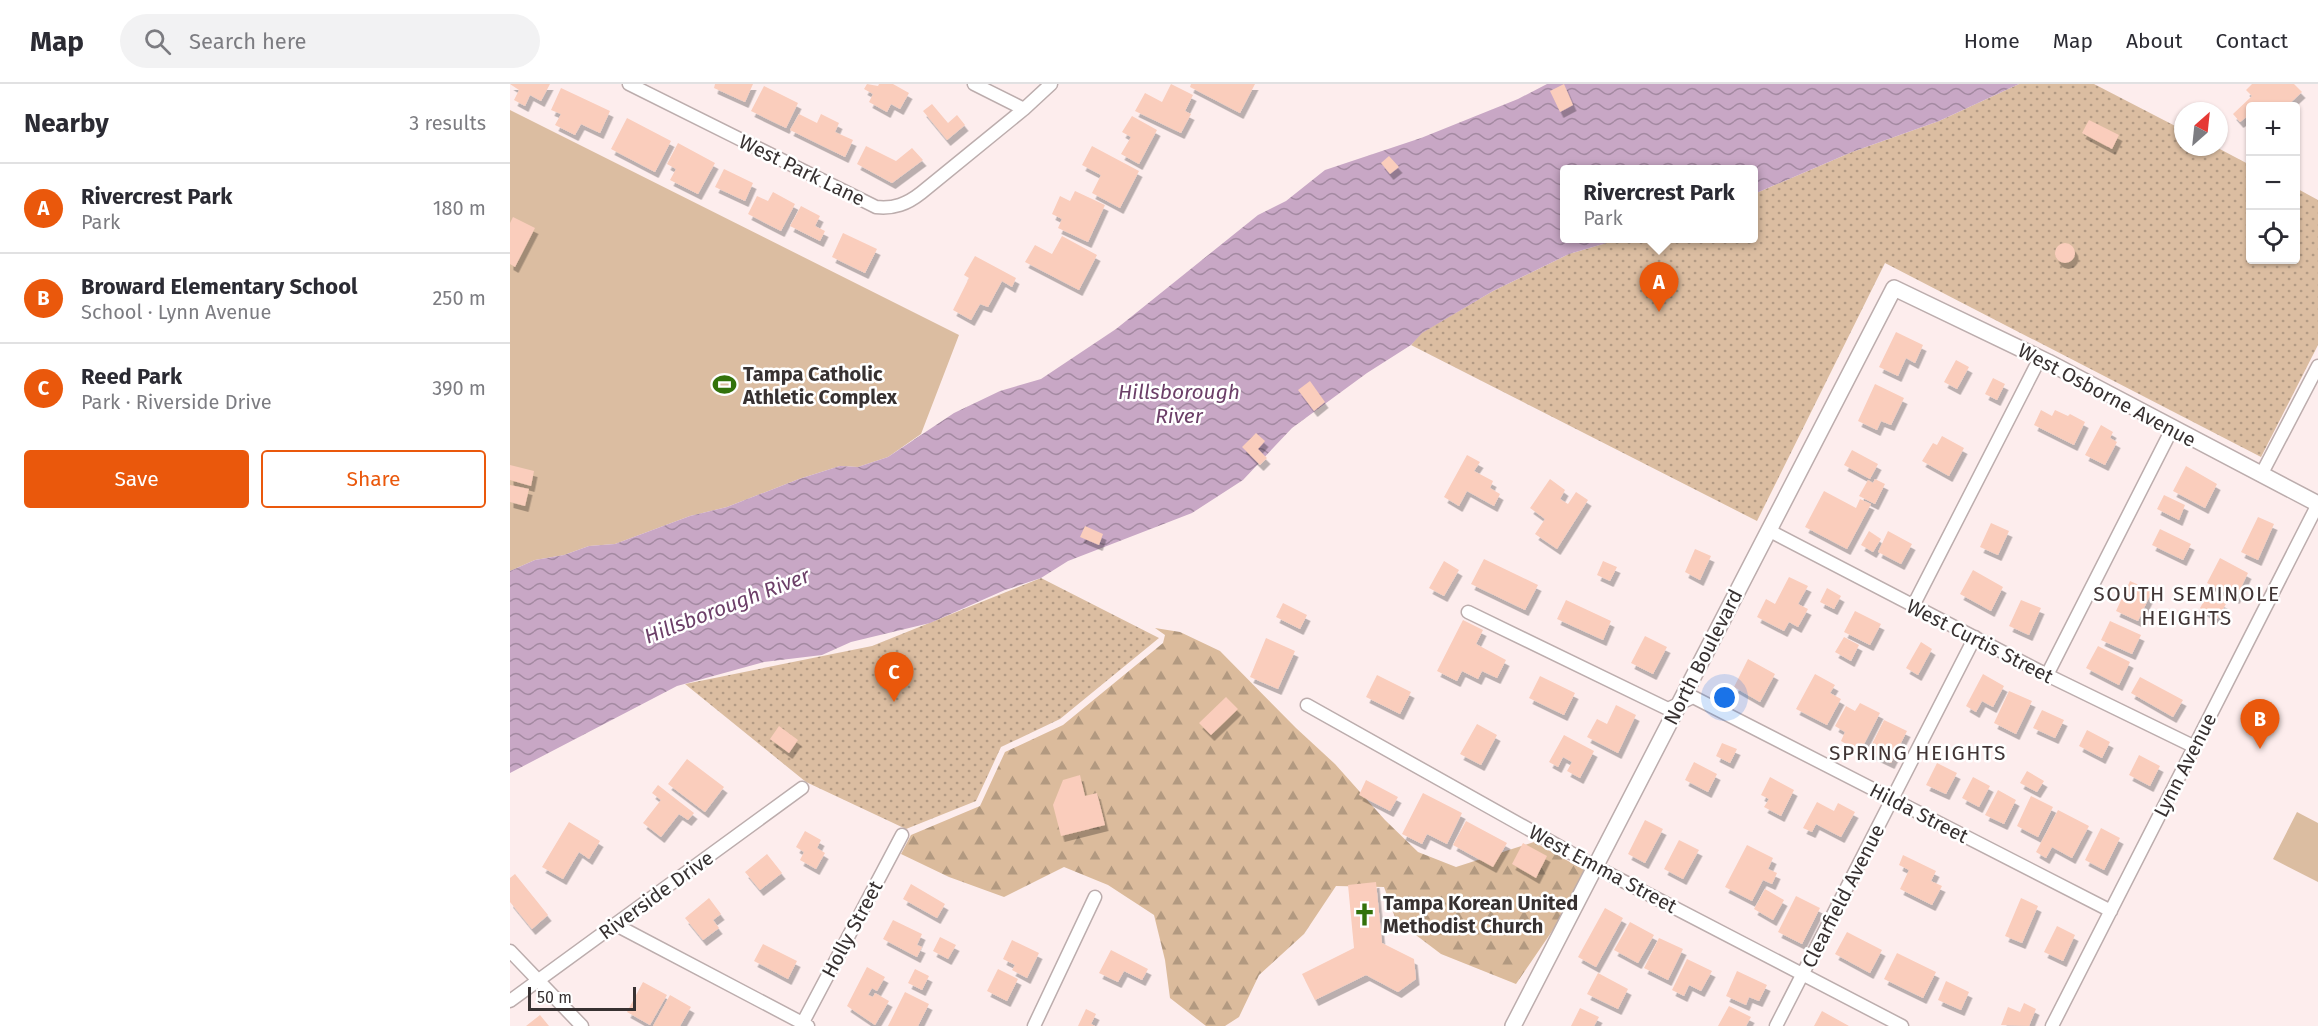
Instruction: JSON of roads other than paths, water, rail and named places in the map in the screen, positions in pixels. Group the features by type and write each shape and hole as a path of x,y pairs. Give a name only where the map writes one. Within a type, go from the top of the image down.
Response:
{"street":[{"name":"West Park Lane","path":"629,84 876,207 886,208 898,207 910,201 1052,84"},
{"path":"974,84 1024,109"},
{"name":"West Osborne Avenue","path":"1894,288 2040,358 2318,504"},
{"name":"North Boulevard","path":"1513,1026 1894,288"},
{"path":"1913,606 2040,358"},
{"path":"2261,475 2318,366"},
{"path":"2047,675 2172,429"},
{"name":"Lynn Avenue","path":"2052,1026 2318,504"},
{"name":"West Curtis Street","path":"1768,530 2047,675 2195,747"},
{"name":"Hilda Street","path":"1468,612 1668,708 1693,698 2111,911"},
{"name":"Clearfield Avenue","path":"1776,1026 1975,637"},
{"name":"West Emma Street","path":"1307,705 1596,867 1902,1026"},
{"name":"Riverside Drive","path":"510,1001 802,788"},
{"name":"Holly Street","path":"804,1025 902,835"},
{"path":"1034,1026 1095,897"},
{"path":"616,925 804,1025"},
{"path":"510,951 582,1026"}],"water":[{"name":"Hillsborough River","path":"1547,84 2019,84 1939,121 1852,152 1758,192 1758,165 1560,165 1560,243 1606,243 1569,254 1493,291 1422,333 1411,345 1367,373 1292,428 1243,480 1192,513 1068,561 1041,578 1005,590 930,623 851,642 822,655 764,662 677,686 510,773 510,571 535,560 564,555 589,546 615,544 690,516 727,507 840,466 858,467 888,457 954,413 1000,391 1041,379 1116,329 1258,215 1286,201 1325,170 1421,138 1518,99"}],"place":[{"name":"Rivercrest Park","path":"1659,312"},
{"name":"Tampa Catholic Athletic Complex","path":"725,385"},
{"name":"Reed Park","path":"894,702"},
{"name":"Broward Elementary School","path":"2260,749"},
{"name":"Tampa Korean United Methodist Church","path":"1365,914"}],"district":[{"name":"SOUTH SEMINOLE HEIGHTS","path":"2187,606"},
{"name":"SPRING HEIGHTS","path":"1918,753"}]}
